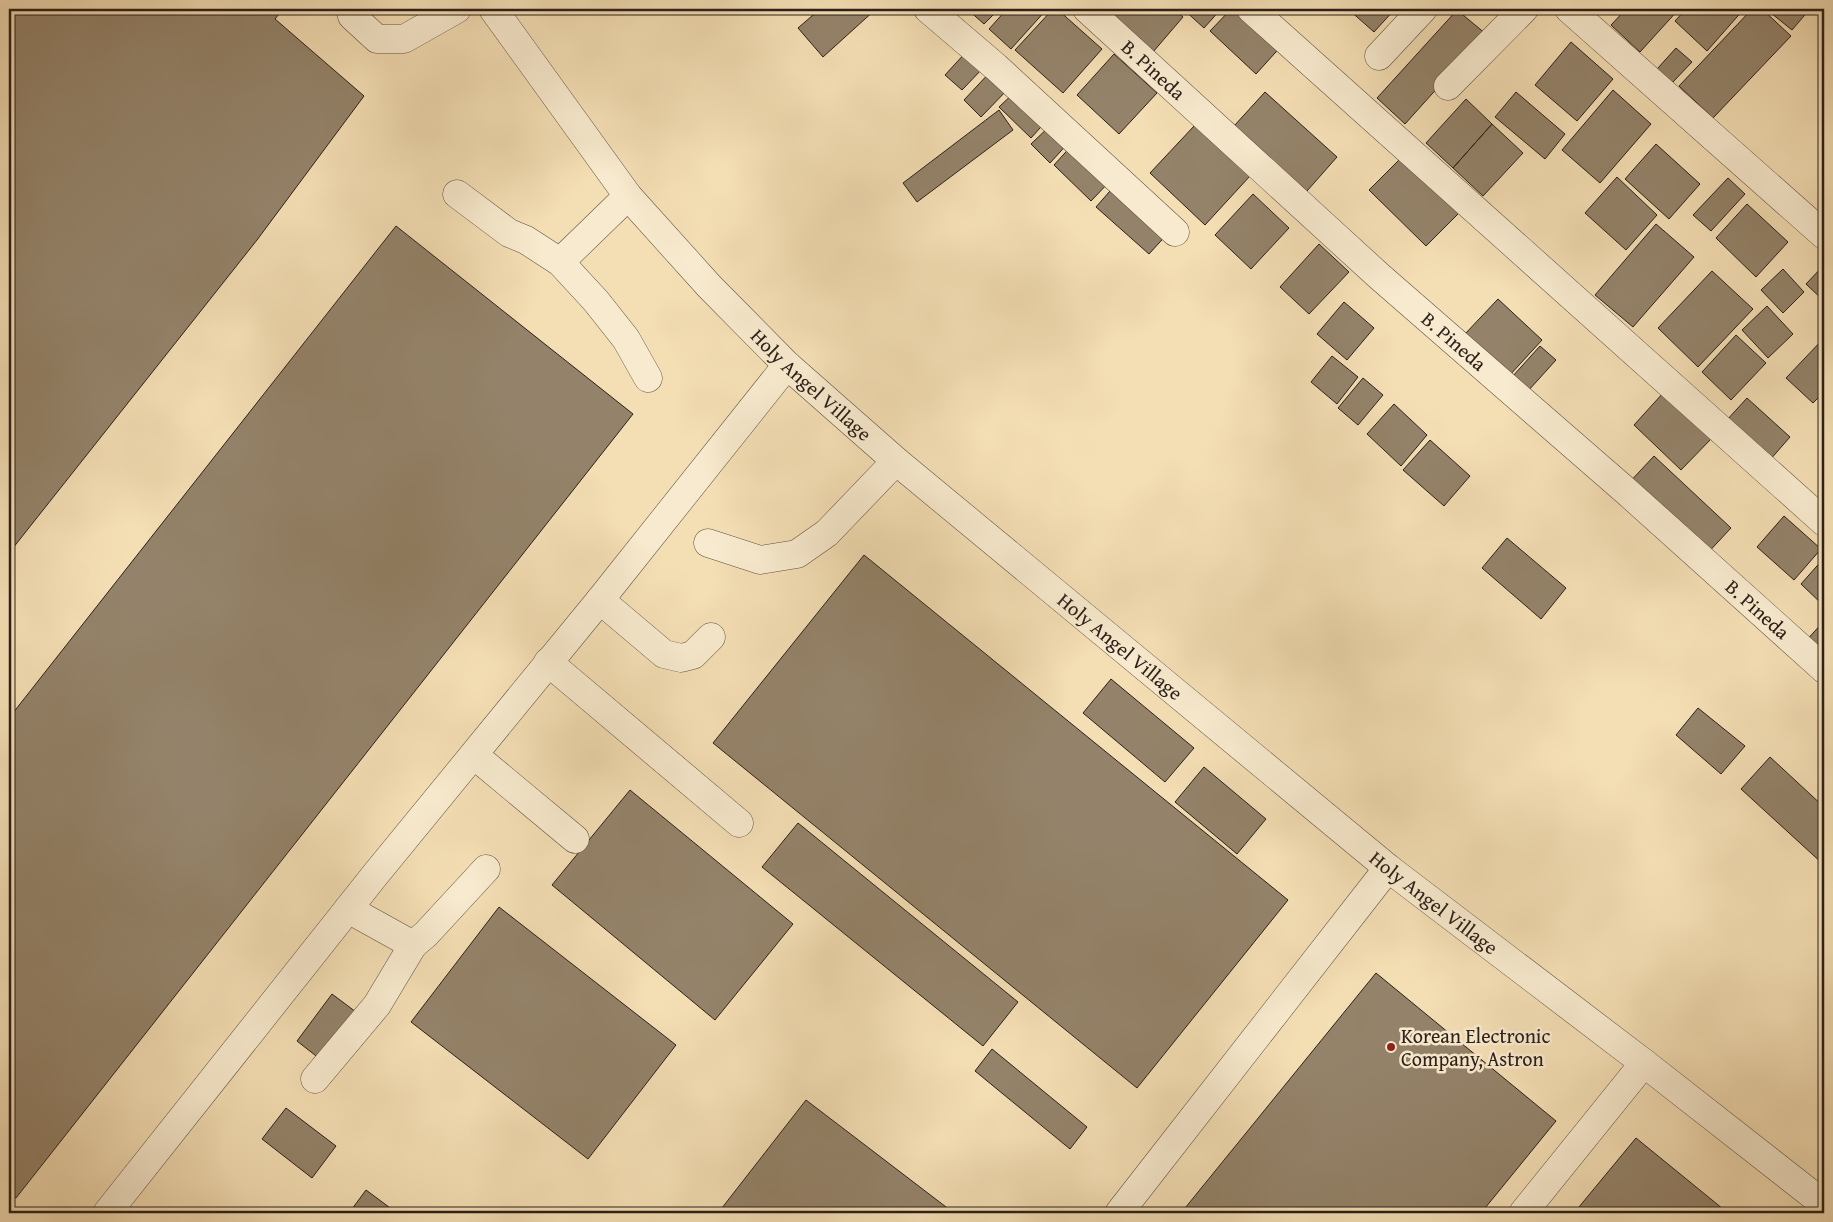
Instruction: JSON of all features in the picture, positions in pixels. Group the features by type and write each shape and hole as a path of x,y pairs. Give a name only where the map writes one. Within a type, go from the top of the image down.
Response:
{"street":[{"path":"350,9 352,16 377,39 404,40 457,9"},
{"name":"Holy Angel Village","path":"493,9 628,196 709,286 788,364 896,461 1388,868 1644,1063 1824,1204"},
{"path":"928,9 996,67 1175,232"},
{"name":"B. Pineda","path":"1087,9 1379,276 1626,491 1824,669"},
{"path":"1252,9 1824,522"},
{"path":"1379,56 1423,9"},
{"path":"1448,86 1524,9"},
{"path":"1569,9 1824,235"},
{"path":"458,194 509,233 526,240 560,262 596,301 626,340 648,378"},
{"path":"560,262 628,196"},
{"path":"117,1210 348,909 600,600 788,364"},
{"path":"708,543 760,560 797,554 827,533 896,461"},
{"path":"600,600 664,654 681,658 693,655 711,637"},
{"path":"548,662 739,823"},
{"path":"474,754 575,839"},
{"path":"1119,1213 1388,868"},
{"path":"315,1079 377,1005 414,945 486,869"},
{"path":"348,909 414,945"},
{"path":"1523,1213 1644,1063"}],"building":[{"path":"9,9 283,9 275,19 364,96 257,240 9,553"},
{"path":"820,9 876,9 823,57 798,28"},
{"path":"967,9 999,9 984,24"},
{"path":"1007,9 1047,9 1011,49 989,29"},
{"path":"1053,9 1057,9 1102,49 1063,93 1015,50"},
{"path":"1102,9 1174,9 1183,17 1153,52"},
{"path":"1183,9 1221,9 1204,28"},
{"path":"1231,9 1249,9 1285,42 1256,74 1210,31"},
{"path":"1348,9 1395,9 1374,32"},
{"path":"1626,9 1679,9 1640,52 1611,25"},
{"path":"1686,9 1744,9 1707,51 1675,21"},
{"path":"1752,9 1762,9 1791,36 1713,118 1679,86"},
{"path":"1766,9 1810,9 1792,30"},
{"path":"1457,10 1486,34 1405,124 1377,98"},
{"path":"1571,42 1613,79 1577,121 1535,85"},
{"path":"1676,48 1692,62 1672,83 1657,69"},
{"path":"967,51 984,67 962,90 945,75"},
{"path":"1114,54 1157,93 1119,134 1077,95"},
{"path":"992,70 1010,87 981,117 964,100"},
{"path":"1613,90 1651,124 1600,183 1562,150"},
{"path":"1016,91 1049,118 1031,138 999,107"},
{"path":"1265,92 1337,157 1307,191 1234,126"},
{"path":"1516,92 1565,134 1545,159 1495,117"},
{"path":"1466,99 1492,124 1453,168 1426,143"},
{"path":"999,110 1013,130 917,202 903,183"},
{"path":"1052,124 1071,140 1050,163 1031,144"},
{"path":"1492,124 1523,153 1483,196 1453,168"},
{"path":"1195,125 1250,176 1205,225 1150,173"},
{"path":"1074,143 1112,179 1091,201 1054,165"},
{"path":"1656,144 1700,184 1669,219 1625,179"},
{"path":"1407,152 1463,209 1426,246 1369,190"},
{"path":"1617,177 1657,215 1626,250 1585,213"},
{"path":"1728,178 1745,194 1711,231 1693,215"},
{"path":"1117,183 1170,231 1149,254 1096,207"},
{"path":"1253,194 1289,228 1251,269 1215,235"},
{"path":"1747,204 1788,242 1756,277 1716,238"},
{"path":"1656,224 1694,257 1633,327 1595,295"},
{"path":"396,226 633,414 16,1198 9,1192 9,718"},
{"path":"1319,244 1349,272 1309,314 1280,287"},
{"path":"1824,265 1824,301 1806,284"},
{"path":"1783,269 1804,292 1783,313 1761,290"},
{"path":"1712,271 1753,309 1698,367 1658,328"},
{"path":"1498,299 1542,340 1509,376 1465,334"},
{"path":"1344,302 1374,328 1347,360 1317,334"},
{"path":"1767,306 1793,334 1768,358 1742,330"},
{"path":"1736,335 1766,363 1731,400 1702,372"},
{"path":"1824,338 1824,392 1813,403 1786,378"},
{"path":"1540,346 1556,360 1528,391 1512,377"},
{"path":"1332,356 1358,377 1337,404 1311,382"},
{"path":"1363,378 1383,395 1358,425 1338,408"},
{"path":"1664,392 1712,438 1681,470 1634,425"},
{"path":"1747,398 1790,437 1769,461 1726,421"},
{"path":"1394,404 1427,435 1401,466 1367,434"},
{"path":"1430,440 1470,476 1444,506 1403,470"},
{"path":"1654,456 1731,528 1703,558 1626,486"},
{"path":"1784,516 1821,549 1794,580 1757,547"},
{"path":"1507,538 1566,588 1541,619 1482,568"},
{"path":"864,555 1288,900 1137,1088 713,743"},
{"path":"1824,558 1824,606 1801,584"},
{"path":"1824,621 1824,661 1804,643"},
{"path":"1111,679 1194,748 1165,782 1083,713"},
{"path":"1698,708 1745,746 1721,774 1676,735"},
{"path":"1770,757 1824,807 1824,865 1741,789"},
{"path":"1204,767 1266,819 1237,854 1175,802"},
{"path":"630,790 793,924 715,1020 552,885"},
{"path":"798,823 1018,1002 983,1046 762,867"},
{"path":"499,907 676,1045 588,1159 411,1022"},
{"name":"Korean Electronic Company, Astron","path":"1376,973 1556,1121 1481,1213 1181,1213"},
{"path":"332,994 356,1012 320,1059 297,1041"},
{"path":"992,1049 1087,1127 1070,1149 975,1071"},
{"path":"806,1100 950,1210 948,1213 718,1213"},
{"path":"286,1108 336,1146 312,1178 262,1139"},
{"path":"1636,1138 1728,1213 1574,1213"},
{"path":"366,1190 397,1213 349,1213"}],"place":[{"name":"Korean Electronic Company, Astron","path":"1391,1047"}]}
